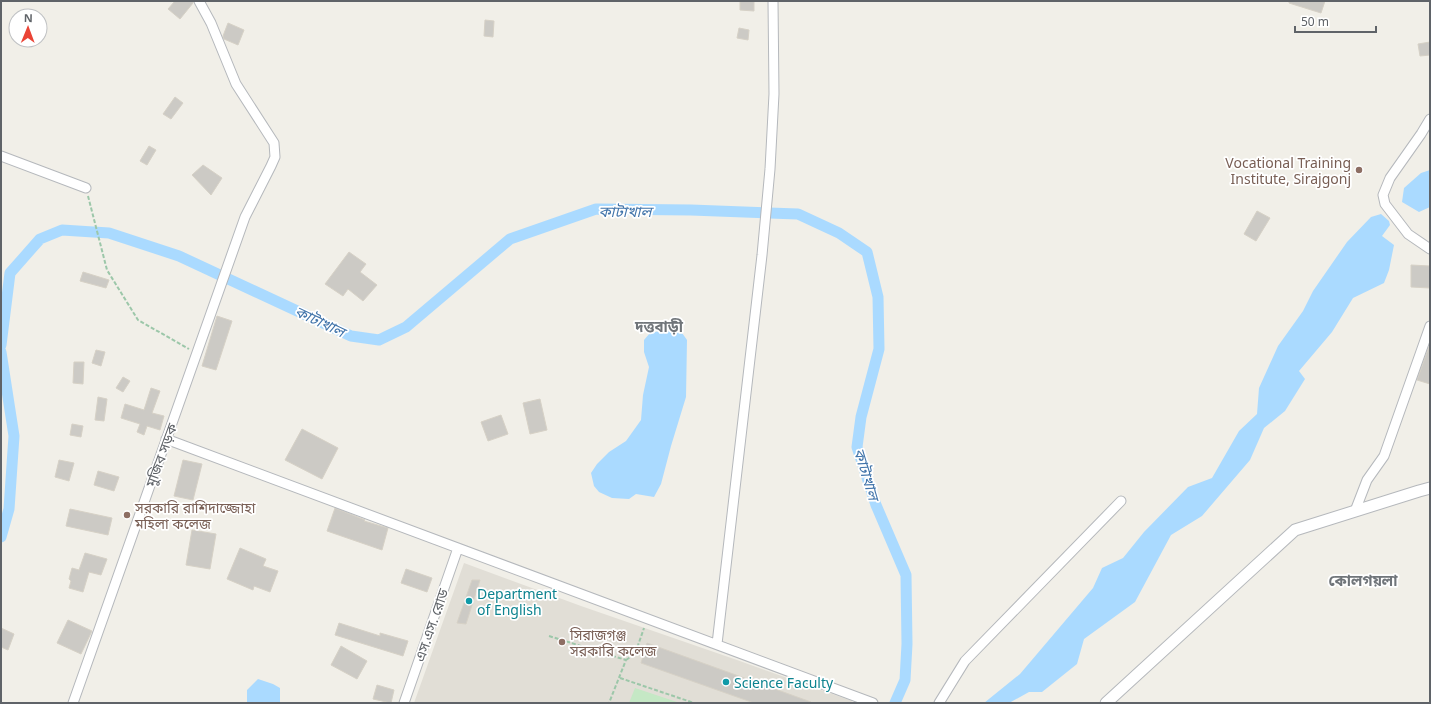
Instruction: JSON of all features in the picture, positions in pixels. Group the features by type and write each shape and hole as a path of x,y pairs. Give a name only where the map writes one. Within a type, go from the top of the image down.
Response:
{"street":[{"name":"মুজিব সড়ক","path":"73,703 245,217 275,157 274,142 236,84 211,23 199,1"},
{"path":"717,644 762,255 770,169 774,94 773,1"},
{"path":"1430,119 1390,178 1384,194 1385,204 1408,234 1430,249"},
{"path":"1,156 86,188"},
{"path":"1355,511 1367,480 1384,456 1430,326"},
{"path":"166,439 871,702"},
{"path":"1106,703 1295,530 1430,488"},
{"path":"939,703 965,661 1121,502"},
{"name":"এস.এস. রোড","path":"404,703 458,548"}],"path":[{"path":"86,188 107,270 138,320 197,353"},
{"path":"609,703 626,660 635,654 648,618"},
{"path":"549,636 626,660"},
{"path":"620,678 694,703"}],"shaded area":[{"name":"সিরাজগঞ্জ সরকারি কলেজ","path":"464,563 581,606 852,701 851,703 414,703"}],"green space":[{"path":"635,688 680,703 629,703"}],"water":[{"path":"1430,170 1430,207 1419,212 1402,202 1404,188 1421,173"},
{"path":"1381,214 1389,221 1390,225 1382,236 1394,245 1389,270 1384,283 1353,298 1332,332 1299,371 1305,379 1285,411 1264,428 1250,460 1202,516 1171,535 1135,602 1084,639 1077,664 1042,692 1029,692 1009,703 984,703 1020,674 1093,588 1102,568 1123,558 1144,532 1188,487 1212,478 1239,431 1257,414 1259,388 1278,346 1303,311 1313,291 1347,242 1371,217"},
{"path":"665,330 680,330 687,340 686,397 661,484 654,497 636,494 629,499 612,498 599,492 594,486 591,473 597,464 609,452 626,441 641,420 643,395 649,367 644,352 644,340 650,333"},
{"path":"258,679 280,688 280,703 247,703 247,690"}],"building":[{"path":"175,1 193,1 180,19 168,9"},
{"path":"740,1 754,1 754,11 740,10"},
{"path":"1289,1 1325,1 1321,13 1289,3"},
{"path":"485,20 494,21 493,37 484,36"},
{"path":"228,23 244,30 238,45 224,39 223,36"},
{"path":"739,28 749,30 748,40 737,38"},
{"path":"1430,42 1430,55 1420,56 1418,44"},
{"path":"175,97 183,103 171,119 163,114"},
{"path":"149,146 156,150 147,165 140,161"},
{"path":"203,165 222,178 211,195 192,175"},
{"path":"1257,211 1270,218 1256,241 1244,234"},
{"path":"349,252 366,264 360,272 377,285 363,301 348,289 343,296 325,284"},
{"path":"1411,265 1430,266 1430,288 1411,287"},
{"path":"83,272 109,280 106,288 80,281"},
{"path":"217,316 232,321 216,370 202,366"},
{"path":"1430,344 1430,384 1417,380"},
{"path":"96,350 105,352 101,366 92,363"},
{"path":"74,362 84,362 83,384 73,383"},
{"path":"123,377 130,381 123,392 116,388"},
{"path":"151,388 160,391 152,413 164,416 160,430 147,426 144,435 137,432 140,424 121,418 125,404 144,410"},
{"path":"98,397 107,399 104,421 95,420"},
{"path":"540,399 547,430 530,434 523,403"},
{"path":"501,415 508,434 488,441 481,422"},
{"path":"72,424 83,426 81,437 70,435"},
{"path":"302,429 338,448 322,479 285,460"},
{"path":"59,460 74,463 69,481 55,477"},
{"path":"183,460 202,464 193,500 174,496"},
{"path":"98,471 119,477 114,491 94,485"},
{"path":"335,508 365,520 364,521 388,528 382,550 327,531"},
{"path":"70,509 112,518 108,535 66,526"},
{"path":"192,530 216,534 210,569 186,565"},
{"path":"240,548 266,559 263,566 278,571 270,592 254,586 253,590 227,579"},
{"path":"85,553 107,559 101,575 89,572 83,592 69,588 71,581 69,579 72,568 79,570"},
{"path":"406,569 432,578 427,592 401,583"},
{"name":"Department of English","path":"472,580 480,580 466,624 457,623"},
{"path":"68,620 92,631 81,654 57,643"},
{"path":"339,623 380,636 380,633 408,641 403,656 335,635"},
{"path":"1,628 14,634 8,650 1,647"},
{"name":"Science Faculty","path":"647,643 811,703 754,703 641,663"},
{"path":"341,646 367,661 357,679 331,665"},
{"path":"377,685 394,690 391,703 373,699"}],"waterway":[{"name":"কাটাখাল","path":"1,345 10,273 40,239 62,230 109,233 179,256 351,336 379,340 406,327 510,239 596,209 691,210 798,214 839,233 867,252 878,297 879,349 861,417 857,447 876,505 906,575 907,644 905,680 895,703"},
{"name":"কাটাখাল","path":"1,352 14,436 9,509 1,537"}],"place":[{"name":"Vocational Training Institute, Sirajgonj","path":"1359,170"},
{"name":"সরকারি রাশিদাজ্জোহা মহিলা কলেজ","path":"127,515"},
{"name":"Department of English","path":"469,601"},
{"name":"সিরাজগঞ্জ সরকারি কলেজ","path":"562,642"},
{"name":"Science Faculty","path":"726,682"}],"district":[{"name":"দত্তবাড়ী","path":"659,326"},
{"name":"কোলগয়লা","path":"1363,580"}]}
